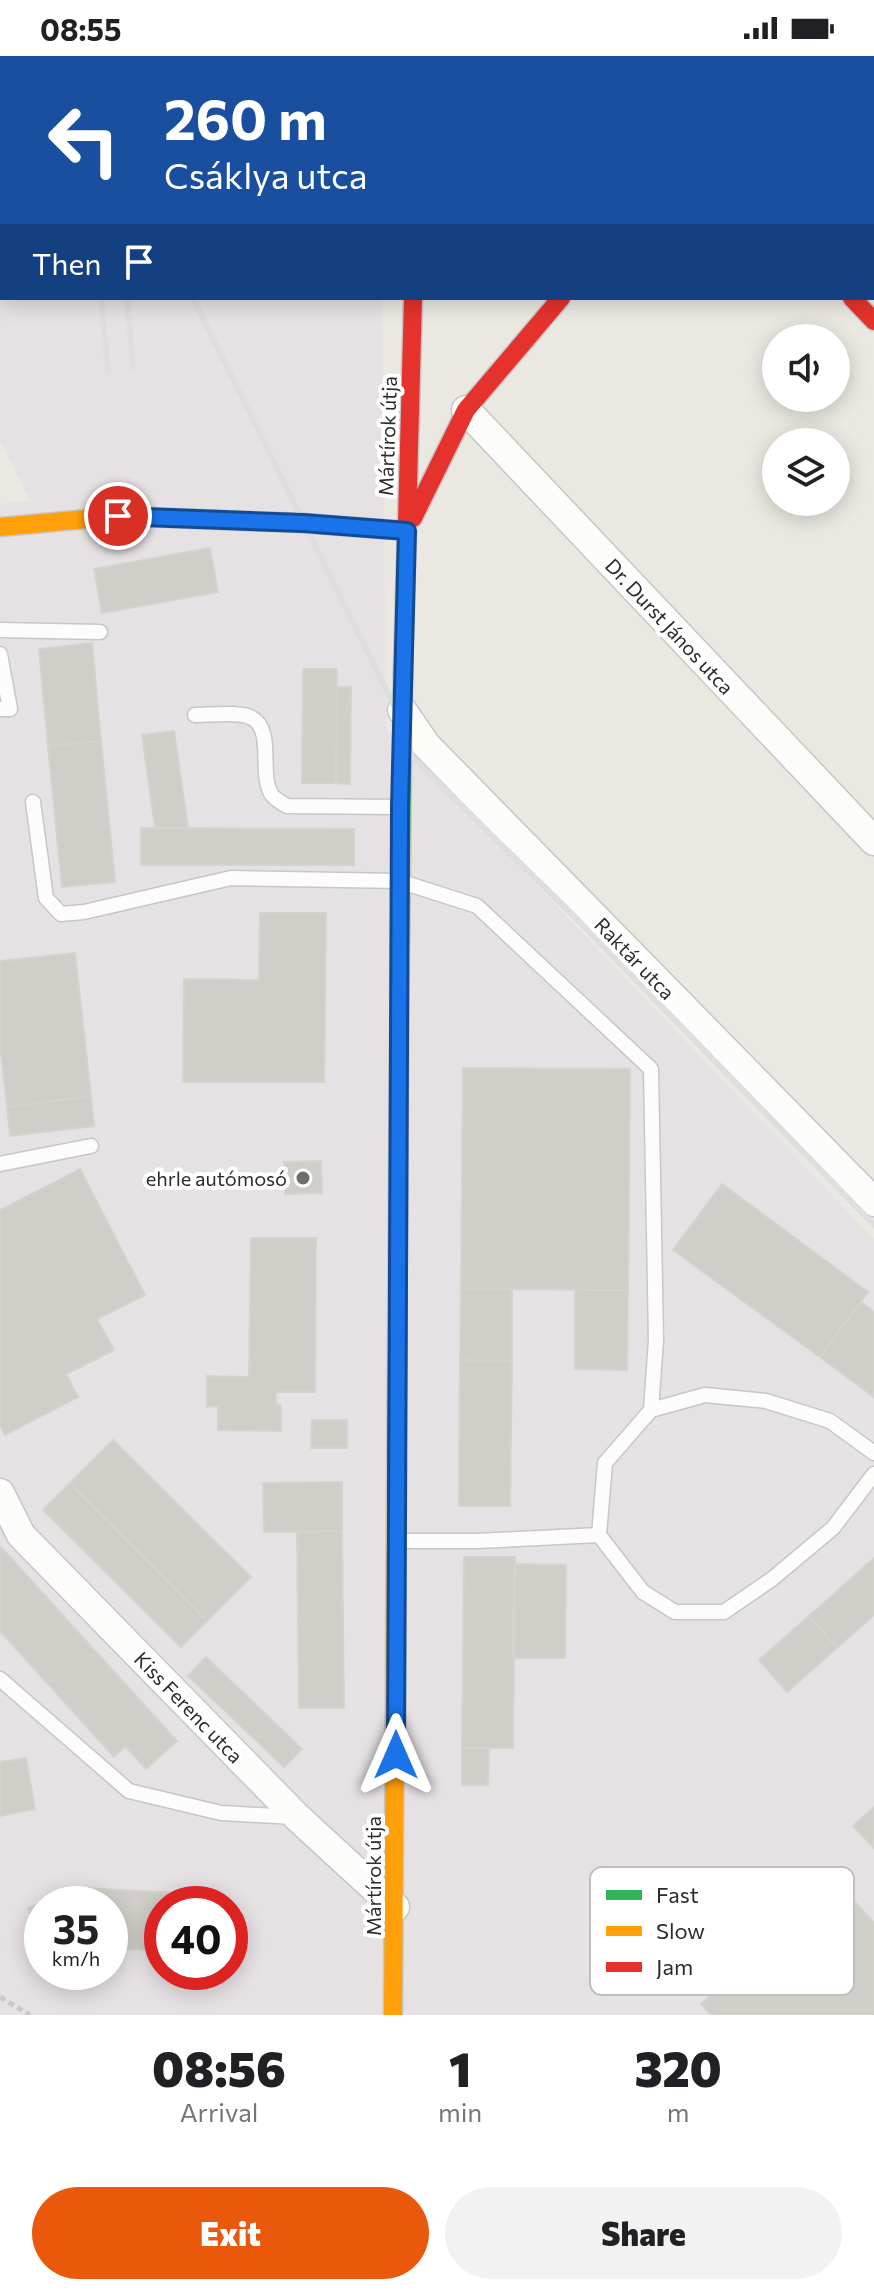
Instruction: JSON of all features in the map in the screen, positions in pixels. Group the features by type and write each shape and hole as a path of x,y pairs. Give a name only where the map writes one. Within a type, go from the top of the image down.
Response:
{"street":[{"name":"Mártírok útja","path":"393,2015 399,881 413,300"},
{"path":"0,527 118,516 303,523 407,531 466,410 559,300"},
{"path":"854,300 874,321"},
{"name":"Dr. Durst János utca","path":"466,410 874,841"},
{"name":"Raktár utca","path":"402,710 426,745 874,1202"},
{"name":"Kiss Ferenc utca","path":"0,1493 10,1537 297,1817 395,1907"}],"lane":[{"path":"0,630 100,632"},
{"path":"0,654 10,709 0,709"},
{"path":"195,715 244,715 254,718 264,733 266,783 274,797 287,806 400,807"},
{"path":"33,802 46,898 61,914 84,912 231,878 399,881 477,906 651,1069 656,1340 651,1410"},
{"path":"0,1164 91,1146"},
{"path":"874,1453 830,1421 766,1401 705,1395 651,1410 605,1463 599,1535 643,1592 675,1612 724,1612 772,1579 833,1528 874,1474"},
{"path":"396,1541 599,1535"},
{"path":"0,1679 129,1791 221,1813 297,1817"}],"path":[{"path":"0,1997 30,2015"}],"shaded area":[{"path":"0,300 382,300 386,727 874,1239 874,2015 0,2015 0,504 30,501 0,441"}],"building":[{"path":"210,548 218,592 102,613 94,569"},
{"path":"92,643 101,741 48,746 39,649"},
{"path":"303,669 337,669 336,783 302,783"},
{"path":"337,687 351,687 350,784 336,783"},
{"path":"174,731 188,828 155,828 142,735"},
{"path":"101,741 115,882 62,887 48,746"},
{"path":"141,828 354,829 354,865 141,865"},
{"path":"260,913 326,913 324,1082 183,1082 184,979 259,980"},
{"path":"75,953 91,1096 7,1107 0,1044 0,961"},
{"path":"463,1068 630,1069 628,1290 461,1289"},
{"path":"91,1096 94,1126 10,1136 7,1107"},
{"name":"ehrle autómosó","path":"321,1161 322,1193 285,1194 284,1162"},
{"path":"80,1169 145,1295 97,1319 114,1350 66,1374 78,1397 5,1435 0,1425 0,1210"},
{"path":"722,1184 868,1292 820,1357 673,1250"},
{"path":"251,1238 316,1238 315,1392 276,1392 276,1405 281,1405 281,1431 218,1430 218,1406 207,1407 207,1376 249,1377"},
{"path":"461,1289 512,1289 512,1361 460,1360"},
{"path":"575,1290 628,1290 627,1370 575,1369"},
{"path":"861,1302 874,1312 874,1397 820,1357"},
{"path":"460,1360 512,1361 510,1506 459,1506"},
{"path":"312,1420 347,1420 347,1448 311,1448"},
{"path":"113,1440 251,1577 207,1621 70,1483"},
{"path":"342,1482 342,1531 264,1532 263,1483"},
{"path":"70,1483 207,1621 181,1647 43,1510"},
{"path":"342,1531 344,1708 299,1708 297,1532"},
{"path":"0,1546 177,1741 146,1769 125,1746 114,1757 0,1631"},
{"path":"464,1557 515,1557 513,1748 462,1748"},
{"path":"874,1558 874,1615 837,1648 809,1616"},
{"path":"514,1564 566,1565 565,1658 513,1658"},
{"path":"809,1616 837,1648 787,1692 759,1660"},
{"path":"206,1657 302,1749 284,1767 188,1676"},
{"path":"462,1748 489,1748 488,1785 462,1785"},
{"path":"26,1758 35,1809 0,1816 0,1762"},
{"path":"874,1807 874,1848 853,1826"},
{"path":"128,1890 144,1891 144,1950 128,1949"},
{"path":"854,1901 874,1923 874,2015 711,2015 701,2004 711,1995 854,1995"}],"railway":[{"path":"101,300 108,372"},
{"path":"127,300 133,368"},
{"path":"194,300 402,722 412,757 573,915 874,1225"}],"traffic: fast":[{"path":"399,1052 403,672"}],"traffic: slow":[{"path":"0,527 118,516 303,523 407,531"},
{"path":"393,2015 396,1500"}],"traffic: jam":[{"path":"403,672 413,300"},
{"path":"413,518 466,410 559,300"},
{"path":"854,300 874,321"},
{"path":"396,1500 399,1052"}],"place":[{"name":"ehrle autómosó","path":"303,1178"}],"route":[{"path":"118,516 303,523 407,531 400,807 396,1755"}]}
